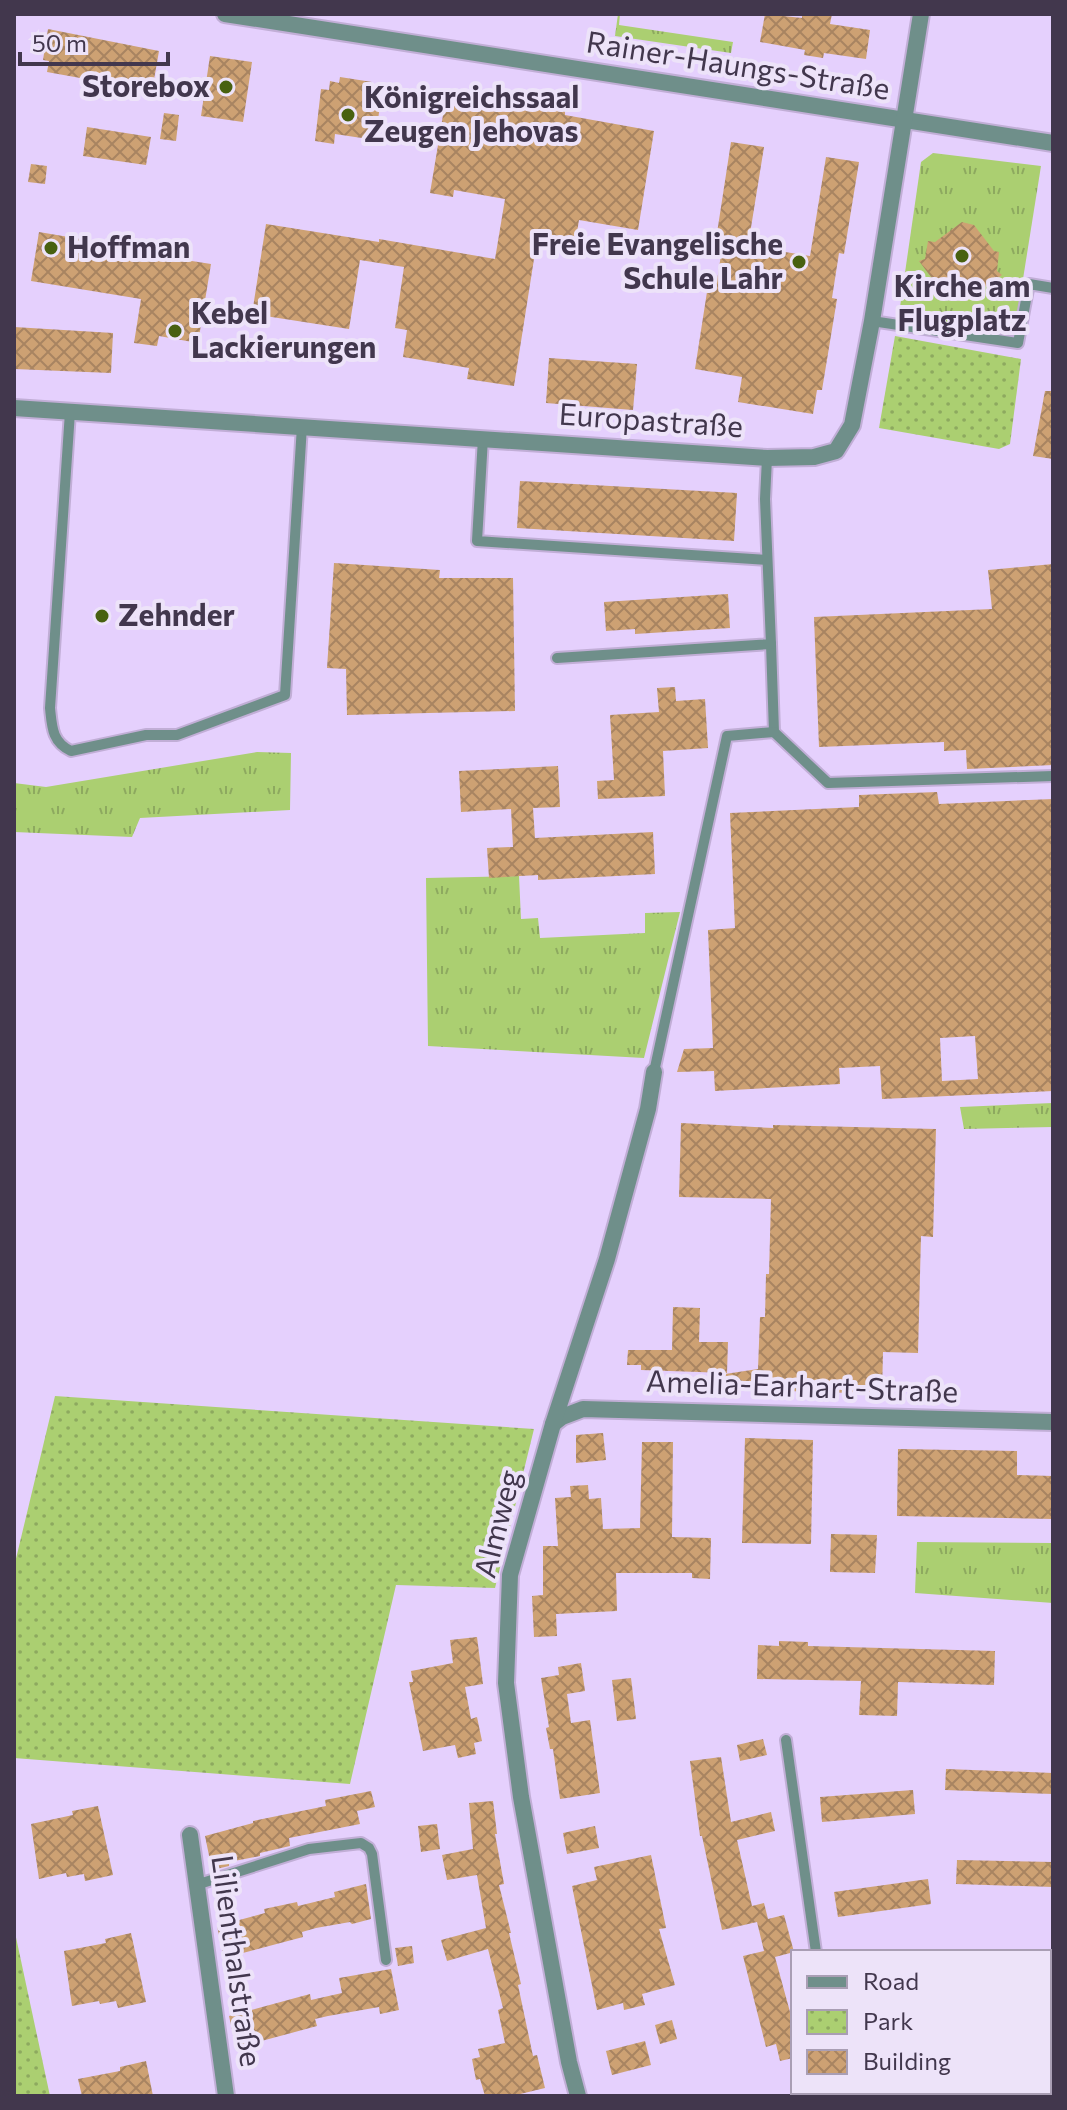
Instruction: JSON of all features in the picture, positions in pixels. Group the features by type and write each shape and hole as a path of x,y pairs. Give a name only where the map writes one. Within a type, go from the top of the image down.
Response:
{"street":[{"name":"Rainer-Haungs-Straße","path":"225,14 279,18 1053,143"},
{"name":"Europastraße","path":"14,408 767,458 824,456 836,451 852,425 872,321 921,14"},
{"name":"Almweg","path":"578,2096 569,2062 521,1797 506,1683 510,1575 553,1424 607,1259 648,1109 654,1072"},
{"name":"Amelia-Earhart-Straße","path":"553,1424 583,1409 1053,1422"},
{"name":"Lilienthalstraße","path":"190,1835 226,2096"}],"lane":[{"path":"872,321 1018,343 1029,284 1053,288"},
{"path":"70,412 50,708 53,734 60,746 71,751 146,735 177,735 285,695 302,426"},
{"path":"483,438 477,541 767,560"},
{"path":"767,458 767,560 774,732 828,783 1053,776"},
{"path":"557,658 771,644"},
{"path":"654,1072 727,736 774,732"},
{"path":"786,1740 816,1950"},
{"path":"196,1885 309,1849 361,1843 372,1854 386,1960"}],"green space":[{"path":"618,14 619,25 733,42 731,53 615,36"},
{"path":"933,153 1041,166 1016,323 998,332 899,314 921,162"},
{"path":"895,336 1021,359 1010,444 999,449 879,428"},
{"path":"257,752 291,753 290,810 140,818 132,837 14,832 14,783 46,787"},
{"path":"519,876 521,919 538,918 540,938 645,933 645,913 680,912 644,1058 428,1046 426,878"},
{"path":"1053,1103 1053,1127 964,1129 960,1107"},
{"path":"55,1396 534,1429 495,1588 396,1585 350,1784 14,1758 14,1567"},
{"path":"917,1542 1053,1543 1053,1603 915,1593"},
{"path":"14,1928 50,2096 14,2096"}],"building":[{"path":"765,14 802,18 802,14 832,14 830,24 870,30 866,59 824,53 823,58 804,55 805,50 760,42"},
{"path":"48,29 159,51 152,91 47,72 49,61 43,60"},
{"path":"210,56 252,62 243,122 201,116"},
{"name":"Königreichssaal Zeugen Jehovas","path":"340,77 372,82 370,98 381,99 375,140 335,134 334,144 315,141 321,89 329,90 330,81 339,83"},
{"path":"446,97 476,102 477,97 565,111 565,115 654,131 638,230 579,220 575,244 537,240 514,386 467,379 469,368 403,357 407,330 395,328 404,267 360,260 349,329 252,314 266,224 495,259 505,199 454,190 453,197 430,193"},
{"path":"164,113 179,115 176,141 160,139"},
{"path":"87,127 151,137 146,165 83,156"},
{"path":"731,142 764,147 748,246 810,256 826,157 859,162 844,254 839,253 832,298 837,299 822,390 817,390 813,414 738,402 742,377 695,369 709,279 717,281 724,235 717,233"},
{"path":"31,164 47,166 45,184 28,182"},
{"name":"Kirche am Flugplatz","path":"962,222 974,225 994,251 999,252 997,271 1002,275 973,295 940,289 919,261 925,259 928,241 935,242"},
{"path":"39,232 122,246 121,250 211,264 198,343 159,336 157,346 134,343 141,299 31,281"},
{"path":"14,327 113,333 111,373 14,369"},
{"path":"549,358 637,364 633,410 546,403"},
{"path":"1045,391 1053,391 1053,459 1033,456"},
{"path":"520,481 737,493 734,541 517,528"},
{"path":"334,563 440,570 439,578 513,578 515,711 347,715 346,669 327,668"},
{"path":"1053,564 1053,765 967,769 966,750 944,751 944,742 819,747 814,617 992,609 988,570"},
{"path":"728,594 730,628 635,634 635,629 606,631 604,602"},
{"path":"675,687 676,701 705,699 708,748 663,751 665,796 598,799 597,781 614,780 610,715 659,712 657,688"},
{"path":"558,766 560,807 533,808 535,838 653,832 655,874 538,880 538,875 489,878 487,848 513,847 511,809 461,812 459,771"},
{"path":"937,792 939,804 1053,799 1053,1091 882,1099 880,1066 839,1068 840,1084 715,1091 714,1071 677,1072 684,1049 713,1048 708,930 735,928 730,813 859,807 859,795","holes":["975,1036 978,1079 942,1081 940,1038"]},
{"path":"681,1123 773,1128 773,1125 936,1129 933,1237 921,1236 918,1353 883,1352 882,1394 725,1389 725,1374 758,1369 760,1317 765,1317 766,1274 769,1274 771,1199 679,1197"},
{"path":"673,1307 700,1308 699,1342 728,1342 727,1373 641,1370 641,1365 627,1365 628,1350 672,1350"},
{"path":"603,1433 606,1460 576,1463 576,1435"},
{"path":"745,1438 813,1440 811,1544 742,1543"},
{"path":"642,1442 673,1442 672,1537 711,1538 710,1579 692,1578 692,1573 616,1573 617,1611 556,1614 557,1636 534,1637 532,1596 543,1595 543,1546 558,1546 555,1498 571,1497 570,1486 588,1485 589,1499 601,1498 603,1529 640,1528"},
{"path":"898,1449 1017,1451 1017,1475 1053,1476 1053,1519 897,1516"},
{"path":"831,1534 877,1535 875,1573 830,1572"},
{"path":"477,1637 483,1684 465,1687 471,1719 477,1717 482,1741 474,1743 476,1754 458,1758 455,1745 423,1751 409,1682 413,1682 411,1671 453,1663 450,1640"},
{"path":"779,1641 808,1642 808,1646 995,1651 994,1685 898,1682 897,1716 859,1715 861,1681 757,1679 758,1645 779,1646"},
{"path":"581,1663 585,1691 567,1694 571,1723 590,1720 600,1793 560,1799 553,1749 550,1749 546,1728 549,1727 541,1678 559,1675 558,1667"},
{"path":"631,1678 636,1719 617,1721 612,1680"},
{"path":"763,1739 767,1755 740,1761 737,1745"},
{"path":"721,1757 731,1822 771,1812 775,1831 737,1840 752,1906 764,1903 768,1919 784,1915 793,1950 775,1957 791,2016 791,2058 780,2061 776,2044 766,2047 743,1956 764,1951 757,1922 722,1930 700,1836 690,1761"},
{"path":"946,1769 1053,1773 1053,1794 945,1790"},
{"path":"913,1790 915,1814 822,1822 820,1797"},
{"path":"371,1791 375,1807 357,1811 360,1824 289,1838 290,1846 229,1862 229,1866 212,1870 205,1836 253,1821 326,1806 325,1800"},
{"path":"493,1801 504,1884 499,1885 511,1933 533,2056 537,2055 545,2088 512,2096 485,2096 480,2079 476,2080 472,2059 480,2057 478,2049 505,2043 498,2010 503,2008 488,1949 447,1961 441,1940 486,1928 477,1875 447,1880 442,1855 473,1849 469,1803"},
{"path":"98,1806 113,1875 85,1881 84,1874 67,1877 66,1873 39,1879 31,1824"},
{"path":"437,1824 440,1849 421,1852 418,1826"},
{"path":"595,1826 599,1848 567,1854 563,1833"},
{"path":"651,1855 666,1928 659,1929 675,1985 642,1994 645,2005 624,2010 623,2003 597,2010 572,1886 597,1880 594,1867"},
{"path":"957,1860 1053,1862 1053,1887 956,1884"},
{"path":"928,1879 931,1904 838,1917 834,1892"},
{"path":"366,1884 371,1919 316,1928 302,1932 303,1937 224,1958 217,1926 265,1913 264,1909 297,1902 298,1906 335,1897 334,1892"},
{"path":"131,1933 146,2002 118,2008 116,2001 72,2006 64,1951 106,1943 105,1939"},
{"path":"412,1946 414,1963 398,1966 395,1948"},
{"path":"391,1969 399,2010 380,2014 379,2007 315,2019 317,2026 236,2048 229,2016 310,1994 311,2000 342,1993 339,1978"},
{"path":"672,2020 677,2039 660,2044 655,2025"},
{"path":"645,2041 651,2065 612,2075 606,2051"},
{"path":"146,2061 153,2096 82,2096 78,2079 120,2071 120,2067"}],"place":[{"name":"Storebox","path":"226,87"},
{"name":"Königreichssaal Zeugen Jehovas","path":"348,115"},
{"name":"Hoffman","path":"51,248"},
{"name":"Kirche am Flugplatz","path":"962,256"},
{"name":"Freie Evangelische Schule Lahr","path":"799,262"},
{"name":"Kebel Lackierungen","path":"175,331"},
{"name":"Zehnder","path":"102,616"}]}
